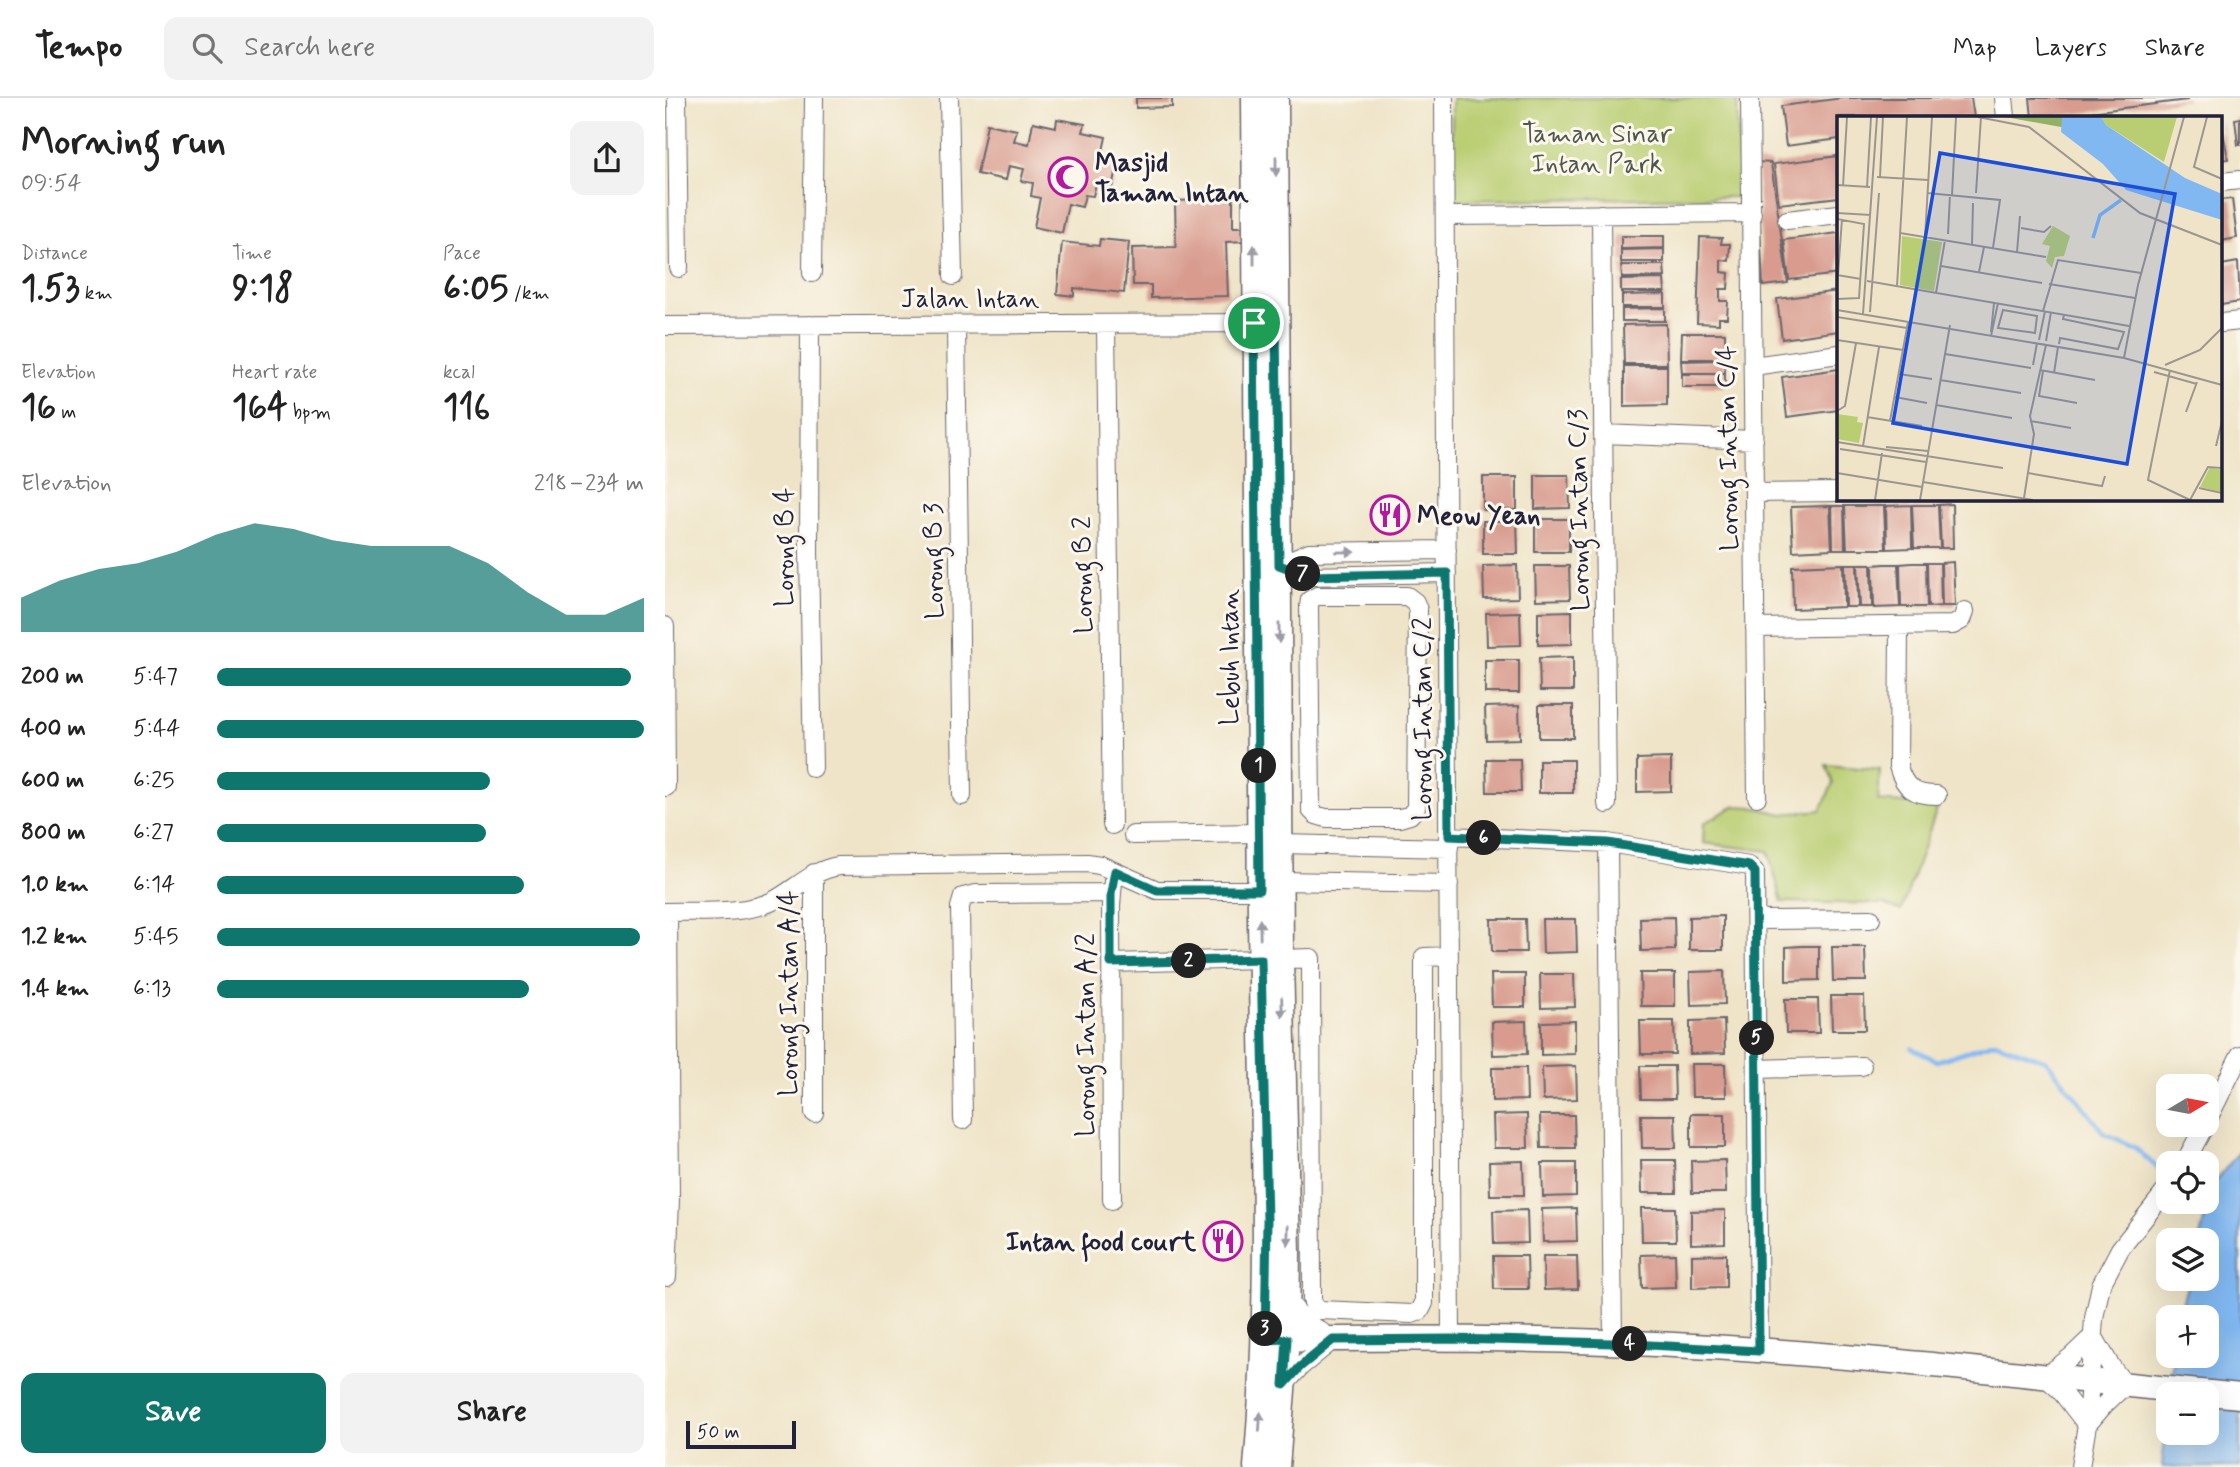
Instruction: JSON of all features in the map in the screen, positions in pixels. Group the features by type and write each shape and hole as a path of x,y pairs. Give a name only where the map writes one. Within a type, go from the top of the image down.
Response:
{"main road":[{"name":"Lebuh Intan","path":"1254,98 1265,323 1268,565 1271,959 1267,1220 1276,1340 1284,1385 1277,1467"},
{"name":"Lebuh Intan","path":"1265,323 1276,98"},
{"name":"Lebuh Intan","path":"1257,1467 1276,1340 1287,1300 1287,1183 1271,959"},
{"path":"1267,1220 1274,1191 1281,1184 1287,1183"},
{"path":"1276,1340 1451,1339 1613,1343 1759,1351 1846,1357 2240,1396"}],"street":[{"path":"677,98 679,268"},
{"path":"811,273 814,98"},
{"path":"949,98 953,276"},
{"name":"Lorong Intan C/2","path":"1444,98 1451,1339"},
{"name":"Lorong Intan C/4","path":"1750,98 1757,797"},
{"path":"2004,98 2006,116"},
{"path":"1445,216 1752,213"},
{"name":"Lorong Intan C/3","path":"1601,214 1607,804"},
{"path":"1787,220 1837,214"},
{"name":"Jalan Intan","path":"665,326 1265,323"},
{"name":"Lorong B 2","path":"1106,324 1112,825"},
{"name":"Lorong B 3","path":"956,325 962,796"},
{"name":"Lorong B 4","path":"810,326 809,552 813,768"},
{"path":"1753,366 1837,355"},
{"path":"1603,434 1754,440"},
{"path":"1754,493 1837,492"},
{"path":"1268,565 1309,552 1447,550"},
{"path":"1309,552 1309,576"},
{"path":"1268,565 1309,576 1447,573"},
{"path":"1361,575 1361,596"},
{"path":"1317,596 1361,596 1407,596 1415,602 1417,610 1416,808 1410,815 1401,818 1325,818 1316,816 1311,810 1310,600 1317,596"},
{"path":"1755,628 1899,628 1954,625 1962,620 1965,611"},
{"path":"665,626 666,787"},
{"path":"1899,628 1898,766 1902,780 1910,790 1923,795 1937,795"},
{"path":"1360,818 1361,846"},
{"path":"1133,835 1270,839 1361,846 1449,842 1608,843 1749,866 1755,872 1757,920 1759,1351"},
{"path":"1608,843 1613,1343"},
{"path":"667,1277 670,1199 666,912 760,906 774,900 814,873 839,866 1071,862 1100,865 1157,890 1449,884"},
{"name":"Lorong Intan A/2","path":"1112,1200 1111,893 1115,871"},
{"name":"Lorong Intan A/4","path":"814,873 814,1114"},
{"path":"963,1120 960,907 963,897 976,894 1111,893"},
{"path":"1757,920 1871,919"},
{"path":"1111,963 1311,958 1312,1300 1320,1310 1412,1314 1420,1311 1424,1303 1424,957 1449,956"},
{"path":"2219,1097 2240,1055"},
{"path":"1757,1069 1862,1066"},
{"path":"1287,1183 1313,1183"},
{"path":"1425,1183 1451,1183"},
{"path":"2080,1467 2087,1425 2096,1302 2109,1267 2156,1203"},
{"path":"1284,1385 1300,1367 1333,1340 1304,1320 1287,1300"},
{"path":"2087,1425 2060,1390 2045,1377 2093,1336"},
{"path":"2087,1425 2104,1405 2136,1386 2110,1365 2093,1336"}],"green space":[{"name":"Taman Sinar Intan Park","path":"1452,98 1737,98 1740,197 1452,200"},
{"path":"1826,765 1880,770 1878,801 1938,806 1901,911 1883,904 1782,902 1768,851 1703,843 1704,823 1735,806 1783,814 1821,810 1833,783"}],"water":[{"path":"2240,1151 2240,1467 2162,1467 2164,1445 2219,1445 2219,1382 2171,1382 2173,1368 2219,1368 2219,1305 2182,1305 2186,1291 2219,1291 2219,1228 2202,1228 2206,1214 2219,1214 2219,1177"}],"building":[{"path":"1136,98 1172,98 1172,107 1136,108"},
{"path":"1843,98 1971,98 1974,116 1837,116 1837,139 1786,146 1781,106"},
{"path":"2030,98 2187,98 2058,116 2032,116"},
{"path":"2240,118 2240,145 2238,145 2235,119"},
{"name":"Masjid Taman Intan","path":"1057,119 1085,124 1083,132 1106,137 1101,160 1117,163 1112,188 1096,184 1093,196 1085,195 1082,207 1068,204 1062,233 1034,227 1040,198 1031,196 1033,183 1021,181 1024,169 1009,166 1006,180 977,174 987,124 1017,130 1014,141 1029,144 1033,122 1056,127"},
{"path":"2223,131 2228,159 2223,160"},
{"path":"1837,156 1837,197 1779,204 1774,164"},
{"path":"1757,162 1771,163 1788,283 1763,286"},
{"path":"1233,199 1233,227 1245,227 1245,241 1226,242 1228,296 1151,298 1151,285 1133,285 1132,248 1176,247 1175,201"},
{"path":"2232,199 2237,238 2223,241 2223,200"},
{"path":"1837,233 1837,274 1789,280 1784,240"},
{"path":"1621,236 1664,236 1664,248 1621,249"},
{"path":"1700,237 1722,238 1721,244 1730,244 1729,261 1721,260 1721,272 1729,273 1728,289 1720,289 1720,301 1728,301 1727,318 1719,318 1719,324 1697,323"},
{"path":"1100,239 1129,242 1124,293 1074,288 1074,296 1057,294 1062,242 1099,246"},
{"path":"1664,249 1664,262 1621,262 1621,250"},
{"path":"2238,262 2240,302 2223,305 2223,265"},
{"path":"1621,265 1664,265 1665,277 1622,278"},
{"path":"1664,279 1665,292 1621,292 1621,280"},
{"path":"1837,291 1837,331 1782,339 1777,299"},
{"path":"1665,294 1665,307 1622,307 1622,295"},
{"path":"1665,308 1665,321 1622,321 1622,309"},
{"path":"1666,324 1667,364 1624,364 1623,325"},
{"path":"1682,333 1725,333 1725,359 1681,359"},
{"path":"1725,360 1725,373 1682,373 1681,361"},
{"path":"1624,366 1667,366 1667,405 1624,406"},
{"path":"1837,369 1837,410 1787,417 1782,377"},
{"path":"1682,374 1725,374 1725,387 1682,387"},
{"path":"1535,475 1569,475 1570,508 1535,509"},
{"path":"1483,477 1517,477 1517,510 1483,510"},
{"path":"1952,504 1953,548 1941,548 1939,505"},
{"path":"1911,505 1912,548 1887,549 1886,506"},
{"path":"1912,505 1938,505 1940,548 1914,548"},
{"path":"1830,506 1832,549 1793,551 1791,507"},
{"path":"1832,506 1844,506 1845,549 1833,549"},
{"path":"1845,506 1884,506 1886,549 1847,549"},
{"path":"1535,519 1569,519 1569,552 1535,552"},
{"path":"1483,521 1517,521 1518,554 1483,554"},
{"path":"1953,562 1955,606 1942,606 1941,563"},
{"path":"1926,563 1927,607 1901,607 1900,564"},
{"path":"1927,563 1940,563 1941,606 1928,607"},
{"path":"1843,564 1844,607 1793,609 1792,566"},
{"path":"1845,564 1857,564 1858,607 1846,607"},
{"path":"1858,564 1871,564 1872,607 1860,607"},
{"path":"1898,564 1900,607 1874,608 1873,565"},
{"path":"1517,565 1518,598 1484,599 1483,566"},
{"path":"1535,566 1569,566 1570,599 1536,600"},
{"path":"1572,611 1572,644 1538,645 1538,612"},
{"path":"1520,612 1521,645 1487,646 1486,613"},
{"path":"1573,657 1573,691 1540,691 1539,658"},
{"path":"1485,660 1519,660 1519,693 1485,693"},
{"path":"1539,705 1573,705 1573,738 1539,738"},
{"path":"1519,706 1520,739 1486,740 1485,707"},
{"path":"1671,758 1671,791 1637,792 1637,759"},
{"path":"1486,759 1520,759 1521,792 1487,792"},
{"path":"1539,760 1573,760 1573,793 1539,793"},
{"path":"1723,916 1723,950 1689,950 1689,917"},
{"path":"1674,917 1675,950 1641,951 1640,918"},
{"path":"1491,919 1525,919 1526,952 1492,952"},
{"path":"1542,919 1576,919 1577,952 1543,953"},
{"path":"1819,946 1819,980 1786,981 1786,947"},
{"path":"1832,947 1865,947 1866,981 1833,981"},
{"path":"1724,971 1725,1004 1691,1005 1690,972"},
{"path":"1640,973 1675,973 1675,1006 1641,1006"},
{"path":"1491,974 1525,974 1525,1007 1492,1007"},
{"path":"1540,974 1574,974 1575,1007 1541,1008"},
{"path":"1831,996 1864,996 1865,1030 1832,1030"},
{"path":"1785,999 1818,999 1819,1033 1786,1033"},
{"path":"1724,1020 1725,1053 1690,1054 1690,1021"},
{"path":"1526,1021 1527,1054 1493,1055 1492,1022"},
{"path":"1575,1021 1575,1054 1541,1055 1541,1022"},
{"path":"1640,1021 1674,1021 1675,1054 1641,1054"},
{"path":"1691,1064 1725,1064 1726,1097 1692,1097"},
{"path":"1576,1066 1577,1099 1543,1100 1542,1067"},
{"path":"1640,1066 1674,1066 1675,1099 1641,1099"},
{"path":"1492,1068 1526,1068 1527,1100 1492,1101"},
{"path":"1527,1114 1528,1148 1494,1148 1493,1115"},
{"path":"1691,1114 1725,1114 1725,1147 1691,1147"},
{"path":"1540,1115 1574,1115 1575,1148 1541,1148"},
{"path":"1641,1115 1675,1115 1676,1148 1642,1148"},
{"path":"1641,1160 1675,1160 1676,1193 1642,1193"},
{"path":"1725,1160 1726,1193 1692,1193 1691,1161"},
{"path":"1523,1161 1524,1195 1490,1195 1489,1162"},
{"path":"1542,1163 1576,1163 1576,1196 1543,1197"},
{"path":"1576,1208 1577,1241 1543,1242 1542,1209"},
{"path":"1641,1208 1675,1208 1676,1241 1642,1241"},
{"path":"1527,1210 1528,1243 1494,1244 1493,1211"},
{"path":"1725,1210 1725,1243 1691,1244 1691,1211"},
{"path":"1675,1254 1676,1287 1642,1288 1641,1255"},
{"path":"1726,1254 1726,1287 1692,1288 1692,1255"},
{"path":"1493,1256 1527,1256 1528,1289 1494,1289"},
{"path":"1543,1256 1577,1256 1578,1289 1544,1290"}],"waterway":[{"path":"1912,1048 1937,1061 1995,1042 2047,1061 2104,1133 2134,1147 2156,1167"}],"place":[{"name":"Masjid Taman Intan","path":"1068,177"},
{"name":"Meow Yean","path":"1390,515"},
{"name":"Intan food court","path":"1223,1241"}],"route":[{"path":"1254,323 1276,323 1279,565 1309,576 1447,573 1449,836 1608,843 1749,866 1755,872 1759,1351 1613,1343 1451,1339 1333,1340 1300,1367 1284,1385 1287,1339 1265,1340 1267,1220 1261,959 1111,963 1111,893 1115,871 1157,890 1259,890 1254,323"}]}
